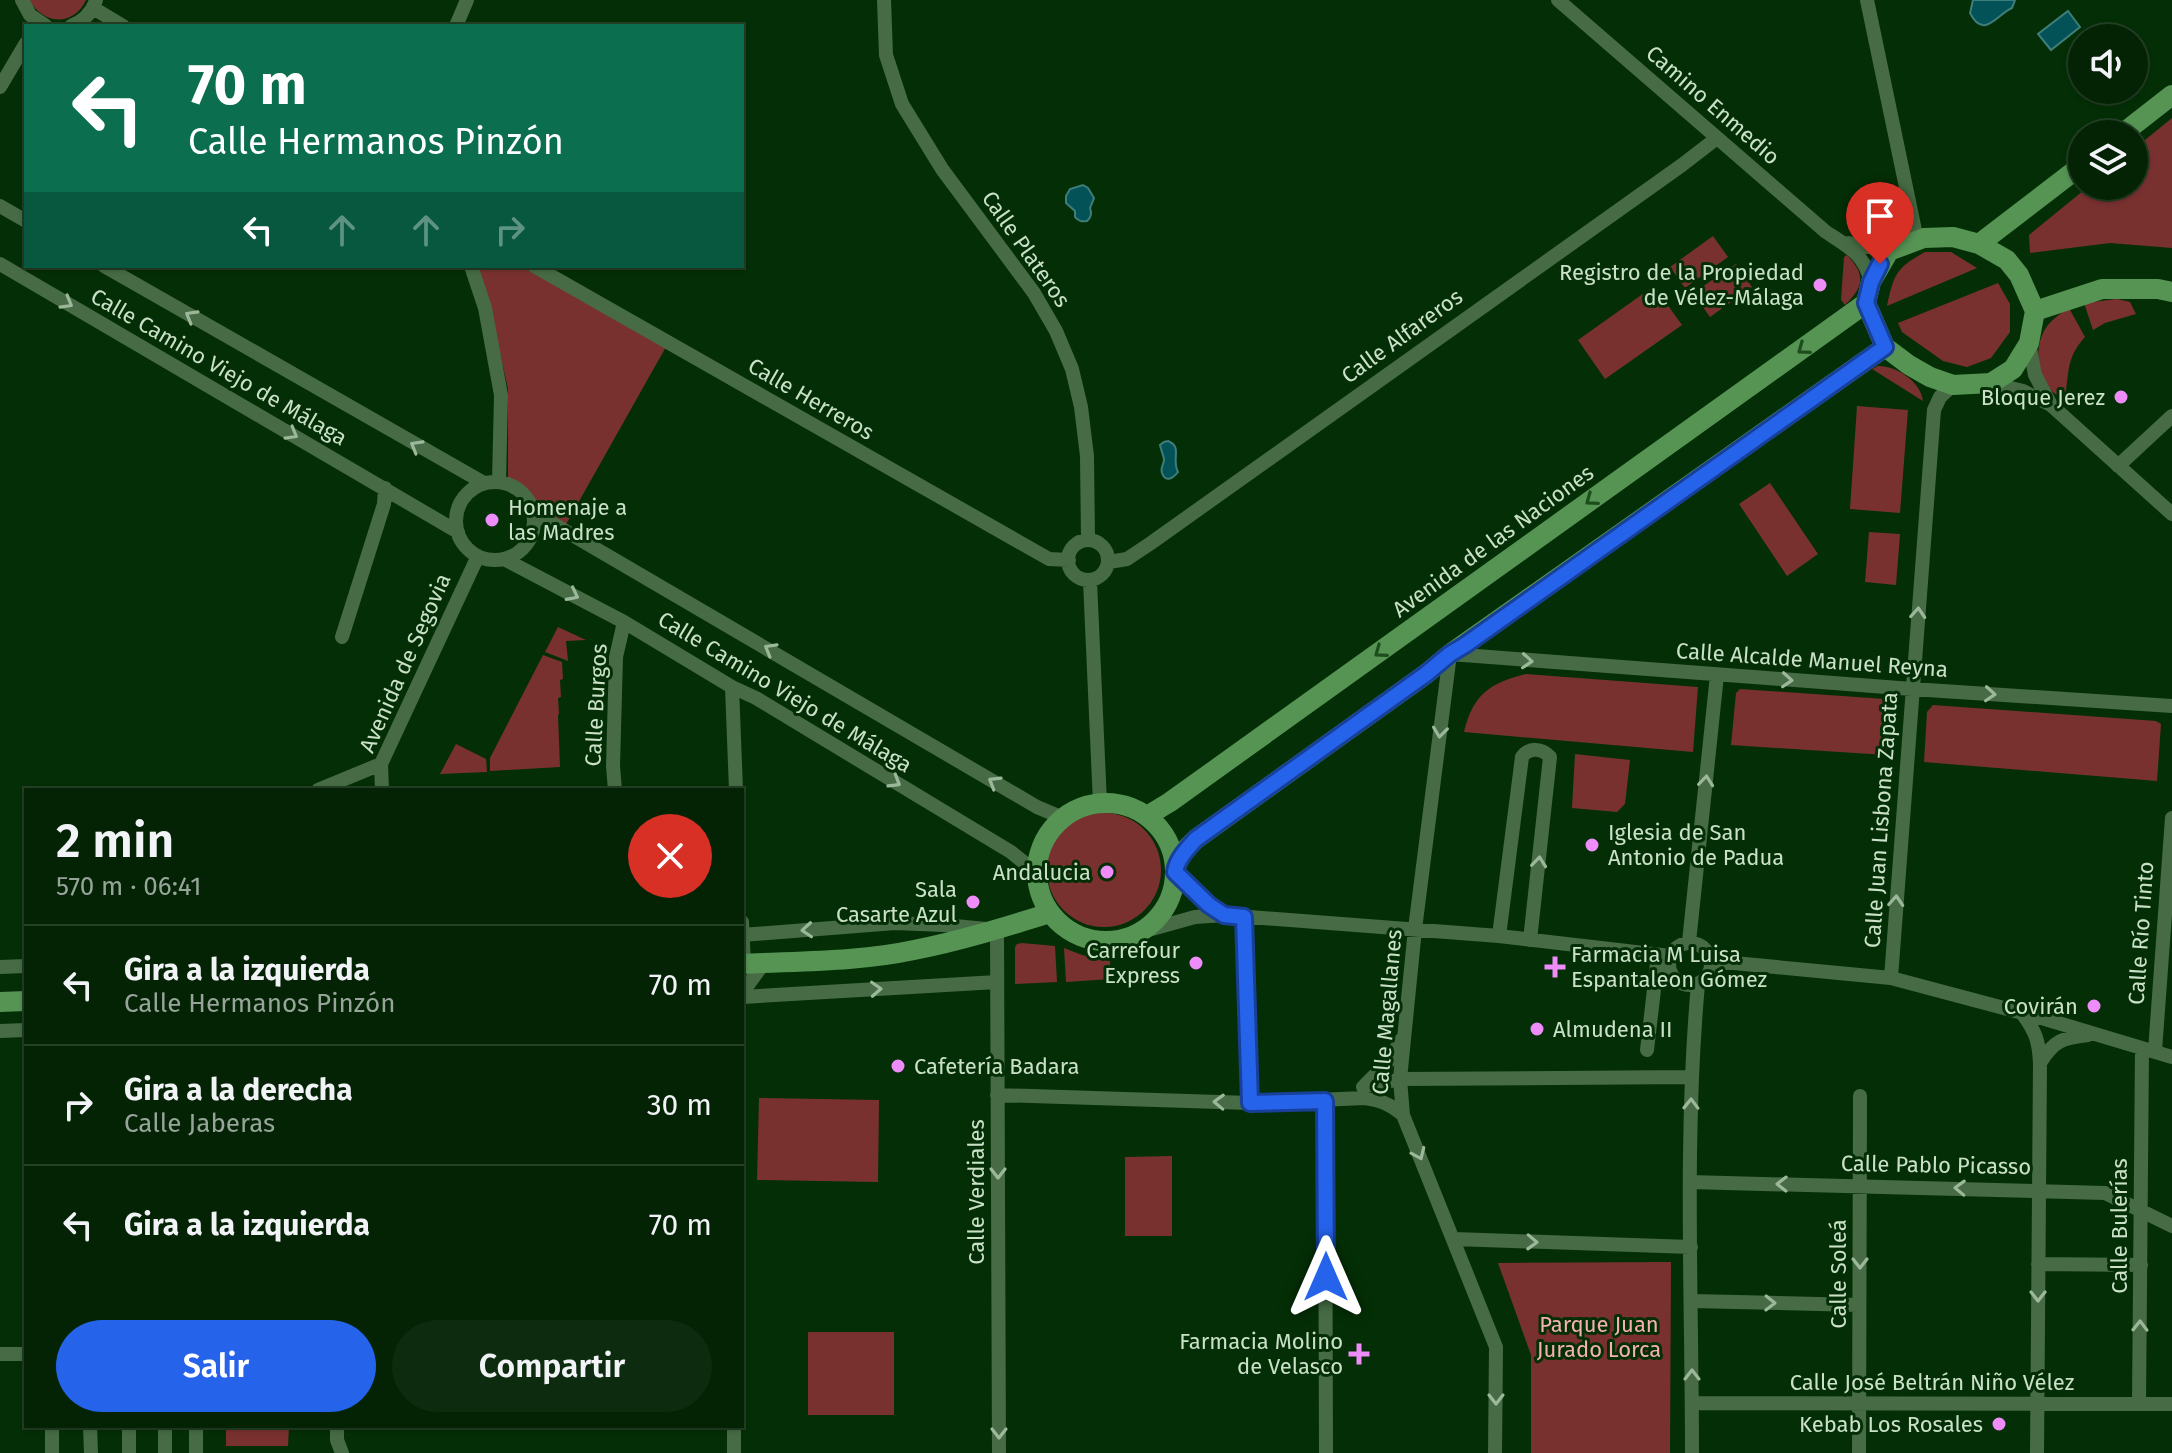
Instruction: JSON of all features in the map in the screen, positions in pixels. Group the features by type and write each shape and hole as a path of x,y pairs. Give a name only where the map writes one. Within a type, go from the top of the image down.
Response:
{"street":[{"path":"22,0 30,21"},
{"path":"457,24 467,0"},
{"name":"Calle Plateros","path":"884,0 886,55 902,104 942,169 1034,293 1056,331 1072,369 1081,407 1087,456 1088,539"},
{"name":"Camino Enmedio","path":"1558,0 1826,232 1857,253 1867,266 1871,282"},
{"path":"1867,0 1917,240"},
{"path":"75,24 85,19 95,4 120,24"},
{"path":"0,87 24,46"},
{"path":"2140,120 2172,95"},
{"name":"Calle Alfareros","path":"1109,562 1127,559 1151,543 1717,138"},
{"path":"1979,244 2068,176"},
{"path":"0,206 24,220"},
{"path":"1991,383 2013,369 2029,343 2035,311 2019,275 2007,260 1979,244 1953,237 1924,238 1889,251 1871,282 1866,303 1885,347 1930,377 1953,385 1991,383 2023,391 2051,405 2172,513"},
{"name":"Camino Enmedio","path":"1840,241 1889,251"},
{"name":"Calle Camino Viejo de Málaga","path":"0,264 458,532"},
{"name":"Calle Camino Viejo de Málaga","path":"107,268 448,464 492,483"},
{"path":"472,268 485,308 501,395 492,483"},
{"name":"Calle Herreros","path":"538,268 1049,559 1069,560"},
{"path":"2035,311 2102,289 2172,292"},
{"name":"Avenida de las Naciones","path":"1147,816 1866,303"},
{"path":"2029,343 2035,375 2051,405"},
{"path":"1175,870 1183,852 1196,839 1450,654 1885,347"},
{"name":"Calle Juan Lisbona Zapata","path":"1891,978 1934,410 1940,397 1953,385"},
{"path":"2118,466 2172,416"},
{"path":"492,483 514,487 527,497 533,512 534,527 528,542 518,553 504,559 490,560 478,556 465,546 458,532 456,517 461,502 471,490 492,483"},
{"path":"342,637 384,504 385,488"},
{"name":"Calle Camino Viejo de Málaga","path":"533,512 1037,807 1063,818"},
{"path":"1088,539 1104,549 1109,562 1101,575 1090,581 1073,574 1069,560 1074,546 1088,539"},
{"name":"Avenida de Segovia","path":"382,788 381,764 478,556"},
{"name":"Calle Camino Viejo de Málaga","path":"504,559 624,622 732,687 756,698 1011,852 1037,873"},
{"path":"1090,581 1100,803"},
{"name":"Calle Burgos","path":"615,788 616,657 624,622"},
{"name":"Calle Alcalde Manuel Reyna","path":"1450,654 2172,706"},
{"name":"Calle Magallanes","path":"1450,654 1415,929 1400,1079 1403,1115 1496,1347 1495,1453"},
{"path":"1689,942 1717,675"},
{"path":"732,687 736,788"},
{"path":"1499,936 1522,757 1532,750 1541,751 1550,757 1530,940"},
{"path":"323,788 381,764"},
{"path":"1141,932 1156,920 1168,903 1175,870 1171,849 1162,831 1147,816 1132,808 1100,803 1080,808 1063,818 1048,833 1040,852 1037,873 1040,894 1050,913 1064,928 1082,937 1102,941 1122,940 1195,917 1224,915 1499,936 1664,956 1689,942 1707,951 1711,963 1708,976 1698,984 1686,985 1675,979 1664,956"},
{"name":"Calle Río Tinto","path":"2148,1049 2172,818"},
{"path":"1175,870 1209,905 1224,915"},
{"path":"750,964 843,959 911,951 997,930 1050,913"},
{"path":"1244,917 1250,1103"},
{"path":"744,935 895,923 997,930"},
{"name":"Calle Verdiales","path":"997,930 999,1453"},
{"path":"744,942 750,964 744,987"},
{"path":"1647,1050 1664,956"},
{"path":"1711,963 1891,978 2172,1057"},
{"path":"0,967 24,966"},
{"path":"744,995 997,982"},
{"path":"1692,1453 1691,1077 1698,984"},
{"path":"0,1002 24,1001"},
{"path":"2022,1013 2039,1042 2040,1064 2037,1453"},
{"path":"0,1031 24,1030"},
{"path":"2040,1064 2048,1049 2066,1037 2096,1034"},
{"path":"1341,1098 1376,1076 1404,1035"},
{"name":"Calle Bulerías","path":"2139,1404 2141,1212 2148,1049"},
{"path":"1363,1087 1400,1079 1691,1077"},
{"path":"997,1095 1250,1103 1341,1098 1380,1100 1391,1104 1403,1115"},
{"name":"Calle Soleá","path":"1859,1453 1860,1096"},
{"path":"1325,1101 1326,1453"},
{"name":"Calle Pablo Picasso","path":"1690,1182 2105,1193 2172,1226"},
{"path":"1454,1239 1691,1247"},
{"path":"2038,1264 2141,1265"},
{"path":"1692,1301 1859,1305"},
{"path":"0,1354 24,1354"},
{"name":"Calle José Beltrán Niño Vélez","path":"1692,1403 2172,1404"},
{"path":"52,1428 52,1453"},
{"path":"90,1428 91,1453"},
{"path":"129,1428 129,1453"},
{"path":"165,1428 165,1453"},
{"path":"196,1428 196,1453"},
{"path":"337,1428 342,1453"},
{"path":"734,1428 734,1453"}],"green space":[{"path":"29,0 86,0 74,15 58,20 42,14"},
{"path":"2172,118 2172,248 2110,243 2030,253 2029,235 2072,200 2148,200 2148,138"},
{"path":"1713,236 1728,257 1685,288 1670,267"},
{"path":"1925,252 1951,252 1977,268 1887,306 1898,273"},
{"path":"1847,255 1857,269 1860,280 1856,292 1845,305 1841,300 1844,257"},
{"path":"1736,264 1752,287 1710,317 1693,293"},
{"path":"477,268 525,268 667,345 564,528 533,512 530,491 508,480 508,389 489,303"},
{"path":"1998,283 2010,304 2010,332 1991,358 1967,367 1943,361 1902,332 1898,323"},
{"path":"1654,286 1682,325 1605,379 1578,340"},
{"path":"2117,299 2130,302 2136,314 2093,330 2084,303"},
{"path":"2069,308 2085,337 2072,356 2066,391 2058,396 2045,382 2038,353 2048,325"},
{"path":"1878,366 1907,376 1918,388 1923,401 1872,369"},
{"path":"1857,406 1908,410 1900,513 1850,509"},
{"path":"1770,483 1818,554 1787,576 1739,504"},
{"path":"1869,532 1900,534 1896,585 1865,582"},
{"path":"558,627 586,640 566,641 568,661 545,652"},
{"path":"543,655 562,662 561,697 558,698 560,767 490,771 490,758"},
{"path":"1526,674 1698,687 1693,752 1464,732 1472,709 1484,692"},
{"path":"1740,689 1885,699 1891,704 1886,755 1731,745 1736,693"},
{"path":"1933,705 2156,721 2161,724 2157,781 1924,762 1927,712"},
{"path":"456,744 486,759 487,772 440,774"},
{"path":"1575,754 1630,760 1625,804 1617,812 1572,808"},
{"path":"1104,813 1126,818 1144,830 1156,848 1161,870 1156,892 1144,910 1126,922 1104,927 1082,922 1064,910 1052,892 1047,870 1052,848 1064,830 1082,818"},
{"path":"1022,943 1055,946 1057,982 1015,984 1015,947"},
{"path":"1064,948 1110,961 1111,979 1066,982"},
{"path":"759,1098 879,1100 878,1182 757,1180"},
{"path":"1172,1156 1172,1236 1125,1236 1125,1157"},
{"name":"Parque Juan Jurado Lorca","path":"1671,1262 1670,1453 1531,1453 1531,1355 1498,1263"},
{"path":"808,1332 894,1332 894,1415 808,1415"},
{"path":"226,1428 289,1428 288,1446 226,1446"}],"water":[{"path":"1973,0 2015,0 2012,8 1990,23 1980,25 1970,13"},
{"path":"2068,11 2078,24 2068,24 2068,37 2051,50 2038,34"},
{"path":"1083,185 1094,198 1087,221 1075,217 1075,211 1066,203 1070,189"},
{"path":"1168,441 1176,450 1178,472 1168,479 1161,469 1164,459 1160,445"}],"place":[{"name":"Registro de la Propiedad de Vélez-Málaga","path":"1820,285"},
{"name":"Bloque Jerez","path":"2121,397"},
{"name":"Homenaje a las Madres","path":"492,520"},
{"name":"Iglesia de San Antonio de Padua","path":"1592,845"},
{"name":"Andalucia","path":"1107,872"},
{"name":"Sala Casarte Azul","path":"973,902"},
{"name":"Carrefour Express","path":"1196,963"},
{"name":"Farmacia M Luisa Espantaleon Gómez","path":"1555,967"},
{"name":"Covirán","path":"2094,1006"},
{"name":"Almudena II","path":"1537,1029"},
{"name":"Cafetería Badara","path":"898,1066"},
{"name":"Farmacia Molino de Velasco","path":"1359,1354"},
{"name":"Kebab Los Rosales","path":"1999,1424"}],"route":[{"path":"1326,1277 1325,1101 1250,1103 1244,917 1224,915 1175,872 1183,852 1196,839 1450,654 1885,347 1866,303 1880,264"}]}
